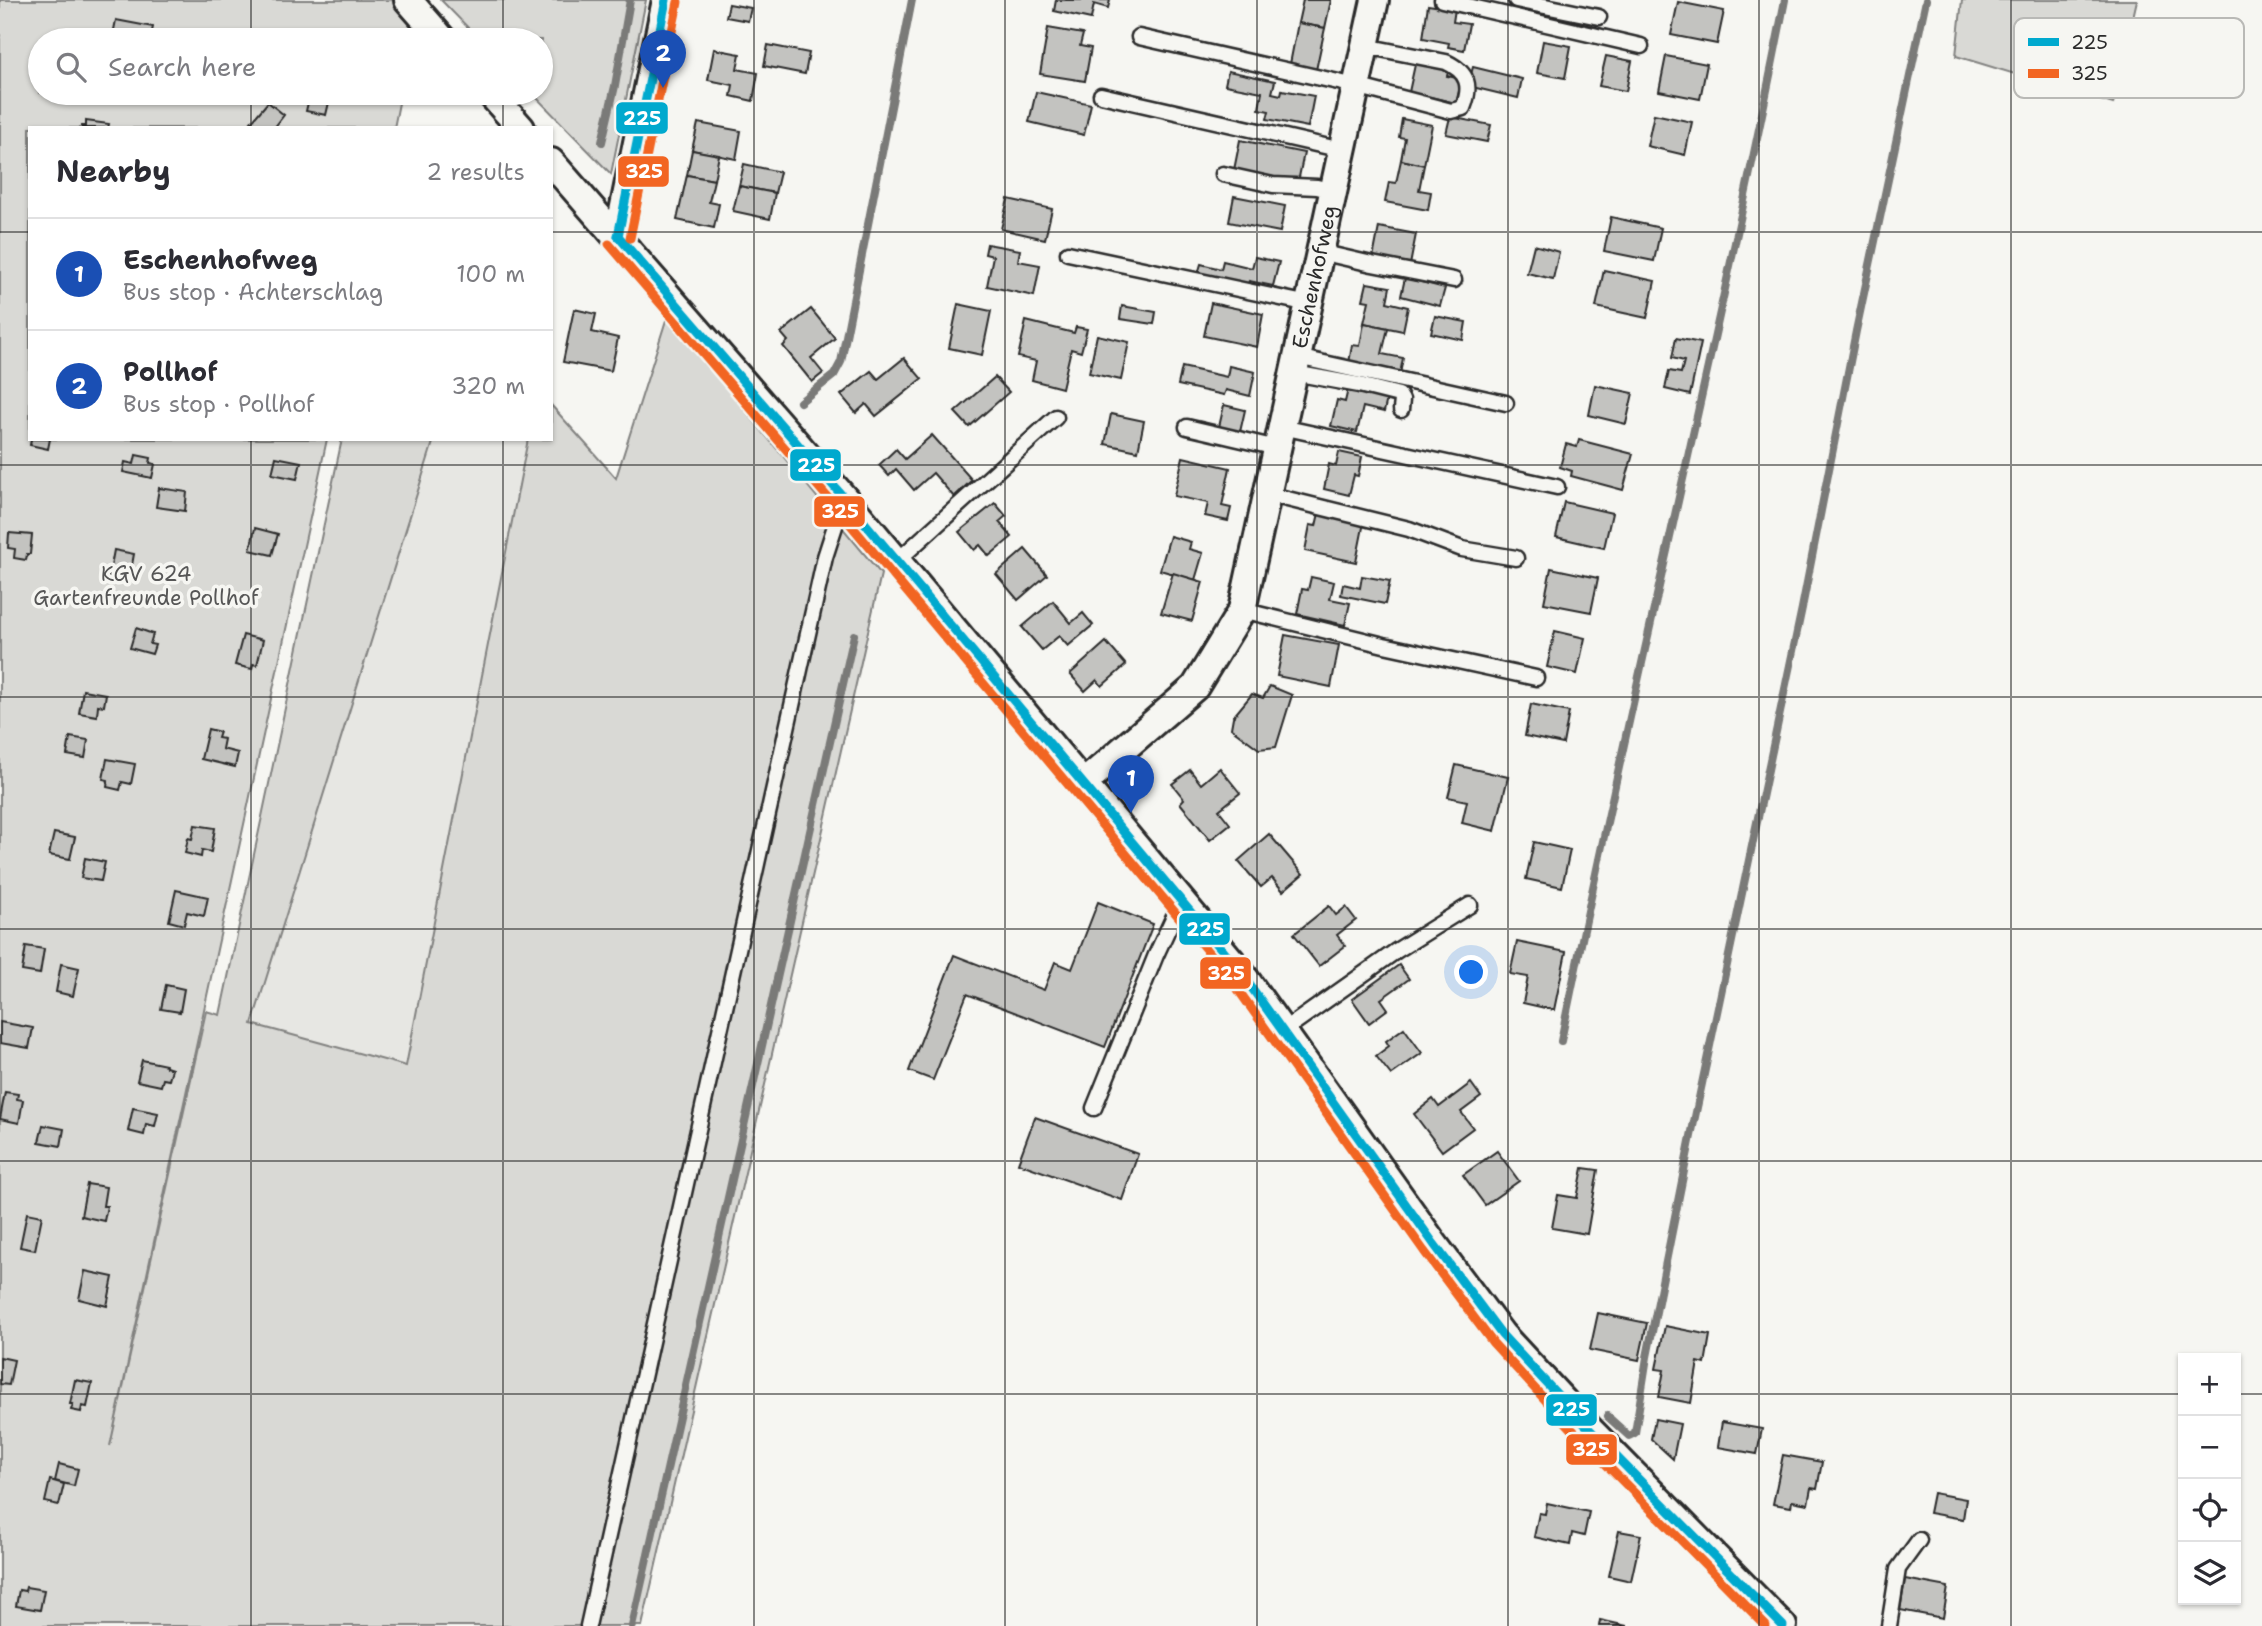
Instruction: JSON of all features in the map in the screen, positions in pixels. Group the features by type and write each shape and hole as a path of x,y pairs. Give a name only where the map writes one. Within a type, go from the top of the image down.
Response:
{"street":[{"path":"618,236 666,0"},
{"name":"Eschenhofweg","path":"1084,783 1195,687 1242,610 1375,0"},
{"path":"418,6 434,28"},
{"path":"500,105 519,126"},
{"path":"553,164 844,498 1239,970 1502,1335 1591,1431 1783,1626"}],"lane":[{"path":"1442,0 1642,46"},
{"path":"1517,0 1600,17"},
{"path":"1139,37 1356,86 1451,111 1462,108 1466,79 1464,72 1457,67 1446,62 1365,46"},
{"path":"1101,95 1342,150"},
{"path":"1223,174 1273,185 1317,187 1333,191"},
{"path":"1320,251 1454,280"},
{"path":"1068,253 1309,304"},
{"path":"1295,365 1506,403"},
{"path":"1295,365 1399,396 1402,400 1401,410"},
{"path":"897,561 1056,417"},
{"path":"1187,427 1280,437 1557,487"},
{"path":"1267,494 1409,529 1462,549 1516,558"},
{"path":"588,1626 825,557 844,498"},
{"path":"1242,610 1384,645 1536,678"},
{"path":"1094,1108 1156,955 1181,901"},
{"path":"1283,1031 1396,951 1471,905"},
{"path":"1888,1626 1898,1569 1919,1540"}],"shaded area":[{"path":"433,441 528,441 406,1066 252,1024"}],"green space":[{"name":"KGV 624 Gartenfreunde Pollhof","path":"0,0 421,0 415,28 28,28 28,105 399,105 394,126 28,126 28,441 327,441 110,1446 206,1011 220,1015 342,441 433,441 252,1024 406,1066 528,441 553,441 553,407 616,478 667,317 881,574 642,1626 0,1626"},
{"path":"441,0 646,0 611,174 544,105 553,105 553,28 468,28"},
{"path":"1962,0 2137,0 2133,18 2014,18 2014,74 1956,56"},
{"path":"2093,98 2114,98 2113,104"}],"building":[{"path":"1056,0 1110,0 1108,8 1094,4 1091,19 1054,11"},
{"path":"1303,0 1331,0 1325,28 1298,23"},
{"path":"1678,2 1724,11 1717,44 1671,35"},
{"path":"729,4 751,8 748,21 726,17"},
{"path":"1428,5 1455,9 1453,22 1469,24 1464,50 1448,47 1449,43 1423,38"},
{"path":"116,20 153,27 153,28 114,28"},
{"path":"1298,23 1325,28 1316,70 1290,64"},
{"path":"1048,28 1083,34 1080,46 1091,48 1085,81 1040,74"},
{"path":"1543,41 1571,46 1565,78 1537,73"},
{"path":"768,45 809,53 805,74 764,66"},
{"path":"714,49 740,54 737,69 758,73 753,101 731,96 733,85 708,80"},
{"path":"1606,56 1632,61 1626,91 1599,86"},
{"path":"1666,56 1707,64 1700,99 1659,91"},
{"path":"1416,60 1449,68 1447,76 1462,79 1456,103 1409,92"},
{"path":"1473,67 1522,79 1518,98 1468,86"},
{"path":"1228,71 1275,81 1272,93 1281,95 1282,90 1314,96 1308,127 1267,119 1269,111 1259,109 1262,92 1225,85"},
{"path":"1036,92 1091,104 1084,135 1029,122"},
{"path":"265,105 272,105 284,115 276,126 256,126 251,122"},
{"path":"307,105 328,105 326,115 306,111"},
{"path":"1654,114 1692,122 1685,155 1647,146"},
{"path":"1450,117 1491,125 1487,142 1446,134"},
{"path":"1402,119 1432,125 1424,165 1401,160 1405,138 1399,137"},
{"path":"86,121 109,124 108,126 86,126"},
{"path":"698,123 741,131 736,159 692,150"},
{"path":"1240,140 1304,153 1298,182 1234,170"},
{"path":"692,150 719,155 714,180 687,175"},
{"path":"1401,160 1424,165 1419,190 1431,192 1428,210 1385,202 1389,182 1396,183"},
{"path":"744,164 780,172 775,193 739,186"},
{"path":"687,175 714,180 709,202 719,204 714,228 677,220"},
{"path":"739,186 775,193 770,219 733,211"},
{"path":"1234,196 1285,206 1280,232 1229,222"},
{"path":"1008,199 1052,209 1045,239 1001,229"},
{"path":"1611,217 1661,228 1654,261 1604,251"},
{"path":"1379,227 1416,234 1410,265 1373,258"},
{"path":"987,244 1020,250 1018,261 1040,265 1034,296 987,286 993,256 985,254"},
{"path":"1534,245 1559,252 1553,279 1527,273"},
{"path":"1255,257 1279,262 1273,286 1249,281 1247,286 1198,274 1201,264 1221,269 1223,261 1252,268"},
{"path":"1604,270 1655,281 1647,318 1596,307"},
{"path":"1405,278 1445,288 1440,306 1401,296"},
{"path":"1367,283 1390,287 1387,302 1408,307 1403,331 1364,323 1369,301 1363,300"},
{"path":"1211,303 1263,314 1257,347 1204,336"},
{"path":"958,304 991,311 982,355 949,348"},
{"path":"1122,306 1156,312 1154,324 1120,319"},
{"path":"574,309 596,314 592,332 618,338 611,371 563,362"},
{"path":"811,309 835,338 811,358 823,373 812,382 783,346 788,341 781,333"},
{"path":"1435,316 1466,322 1463,340 1431,333"},
{"path":"1026,321 1074,333 1076,327 1087,329 1081,352 1071,349 1062,388 1032,380 1036,361 1018,357"},
{"path":"1364,323 1388,328 1382,354 1403,358 1400,374 1349,363 1352,345 1360,346"},
{"path":"1097,335 1129,342 1121,380 1089,373"},
{"path":"1676,338 1701,343 1690,395 1665,389 1669,371 1681,373 1684,361 1672,358"},
{"path":"904,358 922,379 876,416 866,404 856,413 841,395 871,371 878,379"},
{"path":"1229,366 1255,372 1250,396 1226,390 1224,395 1178,385 1182,367 1227,377"},
{"path":"995,377 1009,392 969,427 955,412"},
{"path":"1595,385 1633,393 1626,424 1589,415"},
{"path":"1348,389 1387,398 1384,412 1363,407 1357,432 1331,426 1337,400 1345,402"},
{"path":"1224,405 1245,410 1240,432 1219,427"},
{"path":"1111,414 1144,421 1138,451 1105,444"},
{"path":"932,435 972,480 954,497 933,473 914,490 896,469 889,476 879,465 896,449 905,459"},
{"path":"1579,440 1633,454 1623,490 1571,476 1572,471 1560,467 1566,444 1577,447"},
{"path":"31,441 50,441 48,449 30,445"},
{"path":"1339,452 1362,457 1358,476 1354,475 1349,495 1324,489 1329,464 1336,466"},
{"path":"136,455 151,458 150,463 155,464 152,478 123,472 125,462 134,464"},
{"path":"276,457 301,462 297,479 272,474"},
{"path":"1183,457 1230,468 1222,506 1231,508 1228,521 1205,516 1208,503 1174,496"},
{"path":"159,488 187,492 185,511 156,507"},
{"path":"1564,502 1612,513 1604,548 1556,537"},
{"path":"995,503 1006,516 999,522 1012,537 989,556 980,545 974,550 959,532"},
{"path":"1319,513 1364,522 1356,562 1305,551 1310,525 1316,526"},
{"path":"255,528 278,534 272,555 250,550"},
{"path":"9,533 32,535 30,554 27,554 26,560 14,558 15,549 8,548"},
{"path":"1170,536 1191,542 1189,549 1203,553 1195,580 1160,570"},
{"path":"1025,549 1047,575 1018,600 996,574"},
{"path":"114,550 134,554 129,581 109,577"},
{"path":"1551,568 1598,578 1591,612 1544,603"},
{"path":"1173,573 1203,582 1192,621 1161,613"},
{"path":"1362,576 1390,581 1385,604 1341,595 1343,584 1360,588"},
{"path":"1311,577 1334,582 1330,599 1350,603 1345,625 1297,614 1302,589 1308,590"},
{"path":"1053,601 1071,623 1083,613 1093,625 1068,646 1059,636 1042,650 1022,627"},
{"path":"136,628 153,634 150,644 155,645 152,654 130,648"},
{"path":"1555,631 1585,638 1577,674 1547,667"},
{"path":"243,635 263,640 257,665 253,664 252,669 235,665"},
{"path":"1285,635 1339,645 1331,687 1277,676"},
{"path":"1106,642 1126,665 1102,686 1097,680 1085,691 1070,674"},
{"path":"1270,686 1292,695 1276,747 1259,749 1231,728 1233,717 1252,694 1263,698"},
{"path":"83,690 106,694 104,706 98,705 97,716 79,713"},
{"path":"1531,704 1569,712 1563,744 1525,736"},
{"path":"208,729 220,732 218,738 224,739 222,749 238,753 235,767 201,759"},
{"path":"70,737 88,740 85,758 67,755"},
{"path":"107,759 135,764 131,784 122,782 120,790 107,787 108,780 103,779"},
{"path":"1456,765 1508,777 1495,831 1462,823 1467,801 1448,797"},
{"path":"1220,768 1240,793 1219,810 1230,824 1210,840 1180,803 1184,799 1172,784 1190,770 1201,784"},
{"path":"195,825 215,828 211,852 202,850 201,857 185,853 188,838 192,839"},
{"path":"54,833 75,837 70,859 49,855"},
{"path":"1269,834 1303,874 1283,891 1272,878 1261,887 1238,861"},
{"path":"1534,842 1570,850 1562,887 1526,879"},
{"path":"85,858 105,862 101,881 81,878"},
{"path":"176,890 208,897 204,916 187,912 184,925 169,921"},
{"path":"1098,902 1153,924 1105,1047 967,994 933,1080 909,1071 954,955 1044,990 1055,962 1072,969"},
{"path":"1329,906 1336,915 1346,907 1356,920 1337,935 1345,946 1319,966 1294,934"},
{"path":"1517,942 1566,952 1554,1010 1523,1003 1528,977 1510,974"},
{"path":"26,946 44,949 40,974 22,971"},
{"path":"61,964 79,968 73,996 56,992"},
{"path":"1399,965 1409,979 1381,999 1388,1009 1369,1023 1352,999"},
{"path":"166,985 184,989 180,1012 161,1009"},
{"path":"0,1022 33,1028 29,1048 0,1043"},
{"path":"1404,1028 1422,1053 1391,1075 1376,1056 1389,1046 1386,1041"},
{"path":"142,1060 166,1065 172,1069 169,1080 163,1079 161,1086 137,1081"},
{"path":"1471,1083 1481,1097 1461,1112 1473,1128 1442,1151 1414,1114 1433,1099 1439,1107"},
{"path":"5,1092 18,1094 17,1099 23,1100 19,1123 0,1119"},
{"path":"133,1108 158,1113 155,1126 146,1124 144,1135 128,1131"},
{"path":"1035,1117 1138,1154 1122,1200 1018,1163"},
{"path":"43,1125 64,1129 61,1146 39,1142"},
{"path":"1497,1151 1519,1181 1485,1205 1463,1175"},
{"path":"1583,1168 1598,1170 1587,1234 1552,1228 1558,1195 1577,1198"},
{"path":"87,1184 106,1187 103,1206 107,1206 104,1221 81,1216"},
{"path":"27,1213 42,1216 35,1250 20,1247"},
{"path":"85,1271 113,1277 107,1306 79,1299"},
{"path":"1598,1313 1647,1323 1639,1360 1590,1350"},
{"path":"1665,1326 1710,1335 1705,1364 1698,1362 1691,1403 1659,1397 1664,1370 1656,1369"},
{"path":"0,1357 14,1360 9,1385 0,1384"},
{"path":"75,1380 92,1383 87,1407 82,1406 81,1412 71,1410"},
{"path":"1655,1419 1680,1424 1673,1459 1651,1439"},
{"path":"1722,1422 1762,1429 1757,1454 1718,1447"},
{"path":"1783,1455 1822,1462 1817,1489 1811,1488 1808,1504 1792,1501 1791,1507 1773,1504"},
{"path":"59,1464 78,1469 74,1486 55,1481"},
{"path":"50,1480 64,1484 59,1505 45,1502"},
{"path":"1933,1493 1966,1499 1963,1519 1929,1513"},
{"path":"1547,1503 1589,1512 1584,1536 1572,1533 1570,1545 1534,1537 1539,1513 1545,1514"},
{"path":"1619,1531 1641,1535 1631,1581 1609,1576"},
{"path":"1905,1579 1948,1587 1943,1618 1900,1610"},
{"path":"26,1587 44,1590 40,1610 16,1606 19,1590 25,1591"},
{"path":"1600,1620 1627,1626 1599,1626"}],"waterway":[{"path":"602,142 630,0"},
{"path":"800,402 834,375 841,362 912,0"},
{"path":"1561,1041 1731,261 1785,0"},
{"path":"1607,1416 1629,1436 1635,1433 1647,1357 1691,1136 1926,0"},
{"path":"632,1626 854,635"}],"transit line":[{"name":"225","path":"618,236 666,0"},
{"name":"325","path":"630,238 678,2"},
{"name":"225","path":"618,236 844,498 1239,970 1502,1335 1591,1431 1783,1626"},
{"name":"325","path":"609,244 835,506 1229,977 1424,1251 1493,1343 1582,1440 1766,1626"}],"place":[{"name":"Pollhof","path":"663,88"},
{"name":"Eschenhofweg","path":"1131,813"}]}
